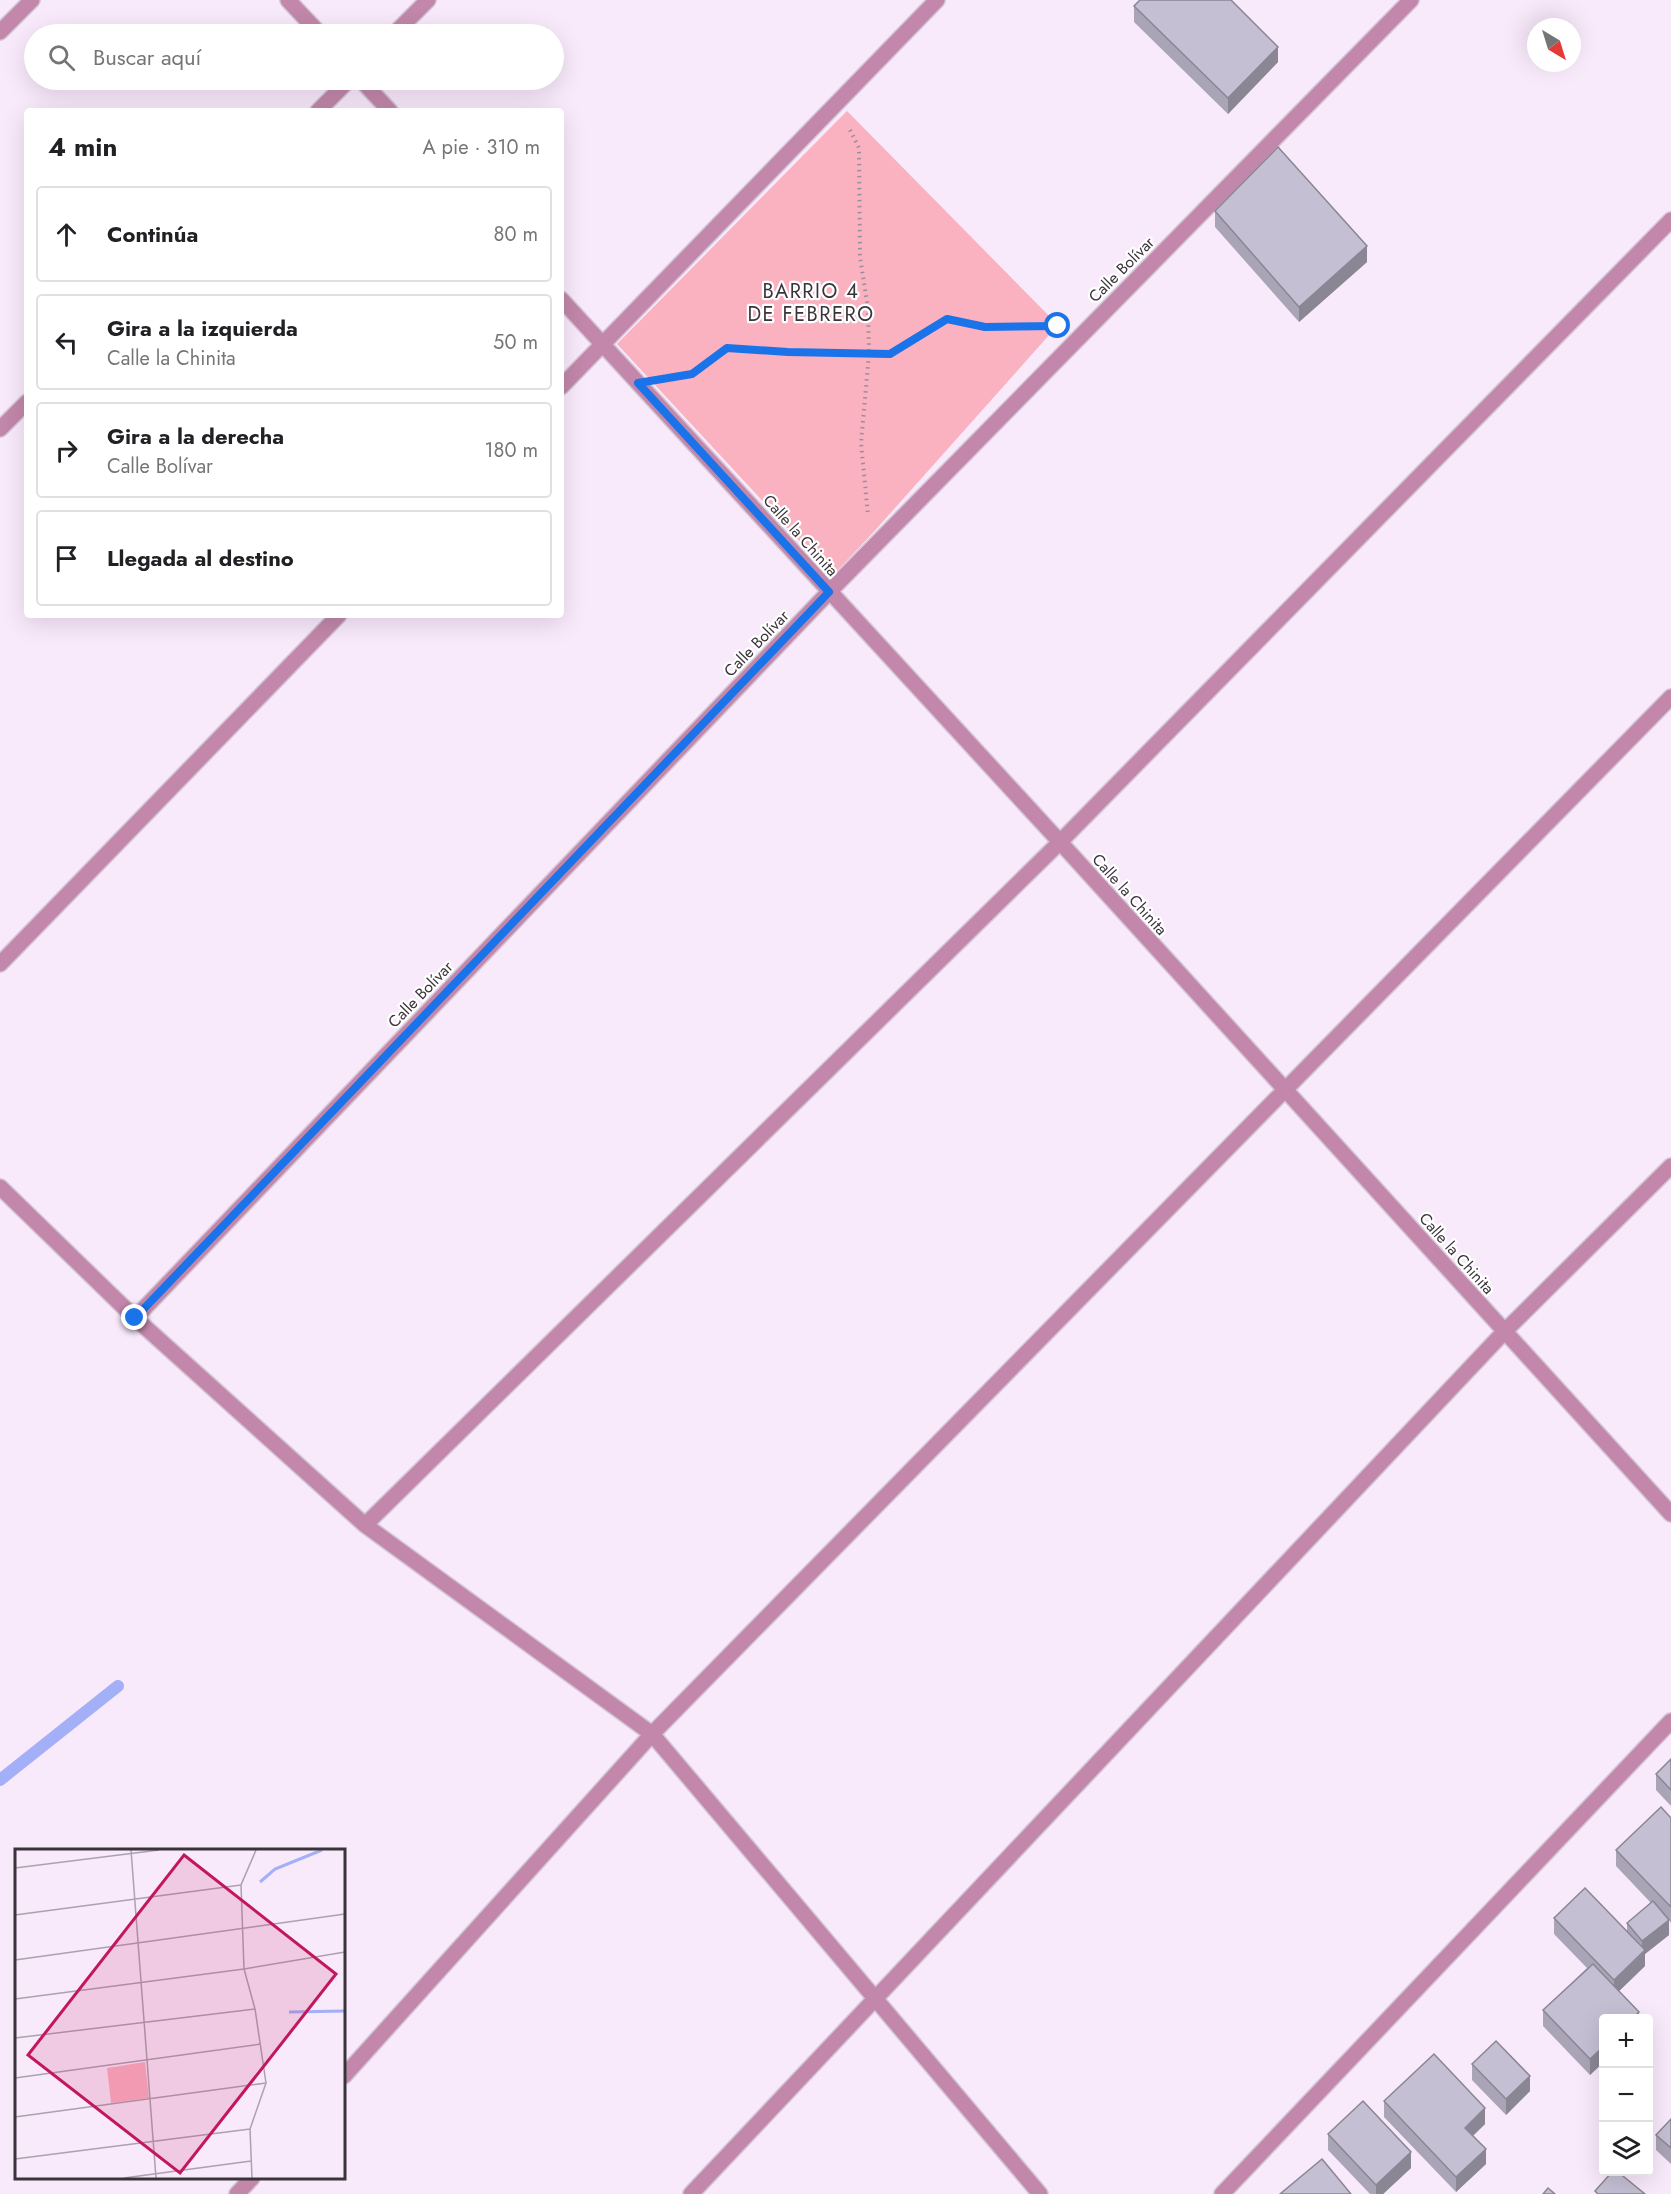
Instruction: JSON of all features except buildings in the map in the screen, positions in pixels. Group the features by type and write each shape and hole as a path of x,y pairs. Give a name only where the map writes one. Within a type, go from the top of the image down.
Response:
{"street":[{"path":"0,32 32,0"},
{"path":"288,0 311,24"},
{"path":"404,24 428,0"},
{"path":"564,384 937,0"},
{"name":"Calle Bolívar","path":"135,1318 829,592 1411,0"},
{"path":"321,108 339,90"},
{"path":"370,90 387,108"},
{"path":"365,1525 1059,842 1671,220"},
{"name":"Calle la Chinita","path":"564,302 1671,1514"},
{"path":"0,429 24,405"},
{"path":"0,964 336,618"},
{"path":"345,2075 652,1734 1671,697"},
{"path":"691,2194 1504,1332 1671,1166"},
{"path":"0,1187 135,1318 365,1525 652,1734 1040,2194"},
{"path":"1222,2194 1671,1721"},
{"path":"237,2194 251,2179"}],"path":[{"path":"846,122 859,148 860,257 868,309 869,354 861,443 869,525"},
{"path":"638,383 692,374 727,348 890,354 947,319 985,327 1058,326"}],"shaded area":[{"path":"847,111 1058,325 832,576 617,344"}],"waterway":[{"path":"0,1780 118,1686"}],"district":[{"name":"BARRIO 4 DE FEBRERO","path":"811,302"}],"route":[{"path":"135,1318 829,592 638,383 692,374 727,348 890,354 947,319 985,327 1058,326"}]}
